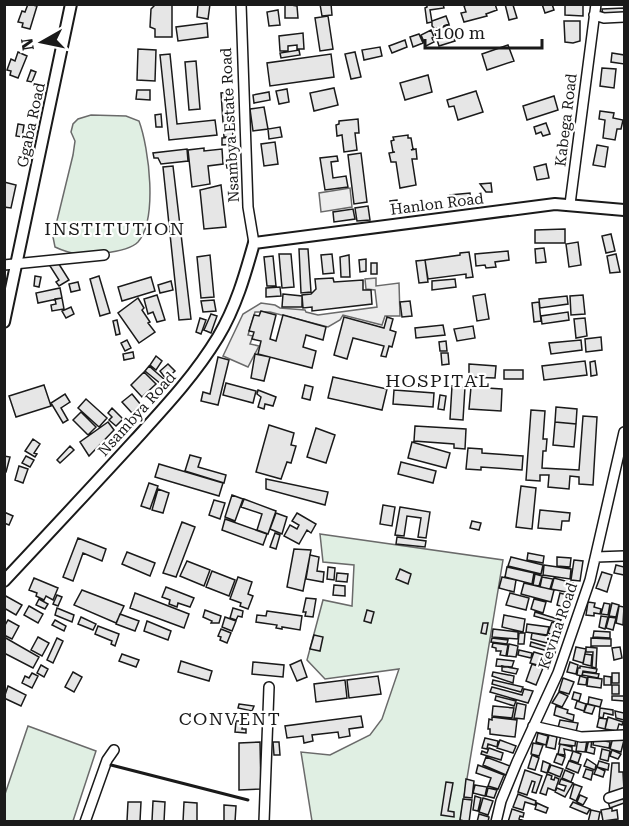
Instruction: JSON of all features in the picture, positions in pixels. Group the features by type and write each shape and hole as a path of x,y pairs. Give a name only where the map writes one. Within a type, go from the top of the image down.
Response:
{"main road":[{"name":"Ggaba Road","path":"4,322 10,265 71,4"},
{"name":"Hanlon Road","path":"254,243 471,214 570,204 624,210"},
{"name":"Nsambya Road","path":"4,580 69,513 186,383 227,321 241,289 254,243"}],"street":[{"name":"Nsambya Estate Road","path":"241,4 249,207 254,243"},
{"path":"595,10 604,18 624,17"},
{"name":"Kabega Road","path":"570,204 595,10"},
{"path":"10,265 104,255"},
{"name":"Kevina Road","path":"496,822 501,801 517,762 558,674 590,580 622,452 624,432"},
{"path":"596,557 624,556"},
{"path":"264,822 269,687"},
{"path":"533,726 581,737 624,735"},
{"path":"85,822 106,760 114,750"},
{"path":"609,798 624,793"}],"green space":[{"path":"91,115 126,116 139,121 146,148 150,201 144,231 138,242 131,247 117,251 85,255 55,247 53,237 73,155 75,141 71,132 73,124 78,119"},
{"path":"320,534 503,560 460,821 312,821 301,752 330,755 370,735 382,719 399,669 325,679 307,660 323,600 352,606 354,565 323,562"},
{"path":"28,726 96,751 73,821 5,821 5,794"}],"shaded area":[{"path":"350,188 352,207 321,212 319,193"},
{"path":"376,278 376,286 399,283 400,316 385,316 382,325 343,315 340,320 328,327 270,312 255,312 248,335 253,336 250,344 259,346 248,367 223,356 243,314 261,303 280,308 305,310 318,315 377,307 375,290 366,289 365,279"}],"building":[{"path":"28,4 37,6 30,29 22,27 23,23 18,22 22,11 25,12"},
{"path":"156,4 172,5 172,37 155,37 155,29 150,27 151,9"},
{"path":"198,4 210,4 208,19 197,17"},
{"path":"285,4 297,6 298,18 285,18"},
{"path":"320,4 331,4 332,15 322,16"},
{"path":"427,4 443,4 444,8 430,10 432,22 427,23 425,8"},
{"path":"495,4 497,10 486,14 487,16 464,22 461,13 466,12 464,6"},
{"path":"505,4 516,4 513,5 517,18 509,20"},
{"path":"542,4 552,4 554,10 545,13"},
{"path":"565,4 583,4 583,16 565,15"},
{"path":"624,8 624,15 603,16 602,9"},
{"path":"278,10 280,25 269,26 267,12"},
{"path":"328,16 333,49 320,51 315,18"},
{"path":"446,16 449,24 435,29 432,26 432,21"},
{"path":"564,21 580,21 580,41 565,42"},
{"path":"207,23 208,37 178,41 176,27"},
{"path":"449,25 455,41 439,46 434,30"},
{"path":"431,30 434,42 426,46 421,35"},
{"path":"303,33 304,49 297,49 297,45 288,46 288,51 280,51 279,36"},
{"path":"419,34 423,43 413,47 410,37"},
{"path":"405,40 407,47 392,53 389,46"},
{"path":"508,45 514,61 487,70 482,54"},
{"path":"380,47 382,56 364,60 362,50"},
{"path":"138,49 156,50 155,81 137,80"},
{"path":"299,50 300,55 281,58 280,53"},
{"path":"18,52 27,56 18,78 10,75 11,71 7,70 11,59 15,61"},
{"path":"355,52 361,77 351,79 345,54"},
{"path":"612,53 624,55 624,64 611,62"},
{"path":"170,54 177,124 215,120 217,135 169,140 160,55"},
{"path":"331,54 334,77 270,86 267,63"},
{"path":"196,61 200,109 189,110 185,62"},
{"path":"602,68 616,69 614,88 600,86"},
{"path":"31,70 36,72 32,82 27,81"},
{"path":"428,75 432,92 405,100 400,83"},
{"path":"334,88 338,105 314,111 310,93"},
{"path":"287,89 289,102 279,104 276,91"},
{"path":"137,90 150,90 150,100 136,99"},
{"path":"476,91 483,112 458,120 454,106 449,107 447,100"},
{"path":"231,92 233,137 224,137 221,93"},
{"path":"269,92 270,100 254,103 253,95"},
{"path":"554,96 558,110 527,120 523,106"},
{"path":"264,107 268,129 253,131 250,109"},
{"path":"600,111 614,113 613,118 623,120 621,129 617,129 615,140 603,138 605,120 599,119"},
{"path":"161,114 162,127 156,127 155,115"},
{"path":"358,119 359,133 355,133 357,150 344,152 342,135 337,136 336,125 339,121"},
{"path":"546,123 550,134 543,136 541,132 536,134 534,127"},
{"path":"18,124 24,125 22,137 16,136"},
{"path":"280,127 282,137 269,139 268,129"},
{"path":"408,135 408,138 411,138 413,149 411,150 416,149 417,159 412,159 416,185 400,188 396,162 391,162 389,153 395,152 393,152 391,141 394,140 393,137"},
{"path":"234,137 235,144 222,145 222,138"},
{"path":"275,142 278,164 264,166 261,144"},
{"path":"597,145 608,147 605,167 593,165"},
{"path":"204,148 204,151 222,149 223,164 208,166 210,184 192,187 188,150"},
{"path":"187,149 188,161 161,164 158,158 154,158 153,153"},
{"path":"361,153 367,202 354,204 348,155"},
{"path":"337,156 338,161 331,162 333,178 346,176 348,187 325,190 320,158"},
{"path":"237,161 238,168 227,168 226,162"},
{"path":"546,164 549,178 537,180 534,167"},
{"path":"173,166 191,319 179,320 163,167"},
{"path":"4,182 16,185 11,208 4,207"},
{"path":"491,183 492,192 486,192 480,184"},
{"path":"221,185 226,227 204,229 200,190"},
{"path":"470,193 471,199 450,201 450,195"},
{"path":"397,200 399,214 392,215 390,201"},
{"path":"368,206 370,220 357,221 355,208"},
{"path":"353,209 355,219 334,222 333,212"},
{"path":"565,229 565,243 535,243 535,230"},
{"path":"611,234 615,251 606,253 602,236"},
{"path":"578,242 581,265 569,267 566,244"},
{"path":"544,248 546,262 536,263 535,249"},
{"path":"299,249 308,249 311,292 301,293"},
{"path":"508,251 509,260 495,262 496,267 476,266 475,254"},
{"path":"469,252 473,277 466,278 466,274 428,279 425,260"},
{"path":"279,254 291,254 294,287 282,288"},
{"path":"332,254 334,273 323,274 321,255"},
{"path":"616,254 620,272 610,273 607,256"},
{"path":"210,255 214,297 201,298 197,257"},
{"path":"349,255 350,277 341,277 340,257"},
{"path":"273,256 276,286 267,286 264,257"},
{"path":"366,259 366,271 360,272 359,260"},
{"path":"425,260 428,282 419,283 416,261"},
{"path":"57,261 69,280 59,286 56,282 59,280 50,266"},
{"path":"371,263 377,263 377,274 371,274"},
{"path":"35,276 41,277 39,287 34,286"},
{"path":"99,276 110,313 100,316 90,279"},
{"path":"151,277 155,291 122,301 118,287"},
{"path":"333,278 334,282 363,280 363,290 371,290 372,304 312,311 312,307 303,308 302,295 311,294 316,289 315,279"},
{"path":"455,279 456,287 432,290 432,281"},
{"path":"171,281 173,290 160,293 158,285"},
{"path":"78,282 80,290 71,292 69,284"},
{"path":"280,287 281,296 266,297 266,288"},
{"path":"60,288 62,298 38,303 36,293"},
{"path":"283,294 302,296 302,307 282,307"},
{"path":"485,294 489,319 477,321 473,296"},
{"path":"157,295 165,320 157,322 153,312 148,314 144,299"},
{"path":"583,295 585,314 571,315 570,296"},
{"path":"567,296 568,304 540,308 539,299"},
{"path":"62,298 64,309 52,311 51,305 56,304 55,299"},
{"path":"138,298 150,322 148,323 155,332 139,343 118,313"},
{"path":"214,300 216,311 203,312 201,301"},
{"path":"410,301 412,316 402,317 400,302"},
{"path":"539,302 541,321 534,322 532,303"},
{"path":"71,307 74,314 66,318 62,311"},
{"path":"261,311 276,315 270,339 276,341 283,315 326,327 323,340 306,335 303,347 316,351 312,368 258,354 261,341 252,339 254,332 249,331 254,315 259,316"},
{"path":"568,312 569,320 542,324 541,316"},
{"path":"211,314 217,316 211,333 204,330"},
{"path":"344,317 384,328 387,317 393,319 390,330 396,332 392,347 389,346 386,357 381,356 384,346 353,338 347,359 334,355"},
{"path":"200,318 206,320 201,334 196,332"},
{"path":"585,318 587,336 576,338 574,319"},
{"path":"117,320 120,334 116,335 113,321"},
{"path":"443,325 445,335 416,338 415,328"},
{"path":"473,326 475,338 457,341 454,329"},
{"path":"601,337 602,350 586,352 585,339"},
{"path":"127,340 131,348 125,351 121,343"},
{"path":"581,340 582,350 551,354 549,343"},
{"path":"446,341 447,351 440,351 439,342"},
{"path":"133,352 134,358 124,360 123,354"},
{"path":"441,353 448,353 449,364 442,365"},
{"path":"255,354 270,357 264,381 251,378"},
{"path":"156,356 162,361 156,370 150,365"},
{"path":"218,357 229,360 218,405 201,401 203,392 210,394"},
{"path":"585,361 587,375 544,380 542,366"},
{"path":"595,361 597,375 591,376 590,362"},
{"path":"168,364 175,371 166,379 160,371"},
{"path":"469,364 496,366 495,378 469,377"},
{"path":"149,366 165,380 161,384 145,371"},
{"path":"504,370 523,370 523,379 504,379"},
{"path":"144,372 156,384 142,397 131,385"},
{"path":"333,377 387,389 382,410 328,398"},
{"path":"226,383 256,391 253,403 223,395"},
{"path":"44,385 51,406 16,417 9,396"},
{"path":"305,385 313,387 310,400 302,398"},
{"path":"452,386 465,387 463,420 450,419"},
{"path":"471,387 502,389 501,411 469,409"},
{"path":"258,390 276,397 273,406 265,404 264,409 258,407 261,397 257,394"},
{"path":"394,390 434,393 433,407 393,404"},
{"path":"65,394 70,402 61,408 68,420 63,423 51,403"},
{"path":"132,394 141,405 132,413 122,402"},
{"path":"440,395 446,396 444,410 438,409"},
{"path":"86,399 107,418 99,427 78,408"},
{"path":"556,407 577,409 576,424 555,422"},
{"path":"112,408 123,419 116,426 109,420 112,417 108,413"},
{"path":"531,410 545,411 543,439 547,439 546,451 543,451 542,468 579,470 583,416 597,417 593,485 579,484 579,477 570,476 569,489 548,487 549,475 540,475 540,481 526,480"},
{"path":"81,412 96,427 88,435 73,420"},
{"path":"108,422 114,430 89,456 80,442"},
{"path":"555,422 576,424 574,447 553,445"},
{"path":"269,425 294,433 291,445 296,446 291,463 287,462 281,479 256,472"},
{"path":"415,426 466,429 465,449 454,448 454,444 414,441"},
{"path":"316,428 335,435 326,463 307,457"},
{"path":"33,439 40,444 34,453 37,454 35,457 25,451"},
{"path":"412,442 450,453 446,468 408,458"},
{"path":"70,446 74,450 60,463 57,460"},
{"path":"468,448 482,449 482,453 523,456 522,470 481,467 481,470 466,469"},
{"path":"190,455 201,458 198,467 226,475 224,483 185,471"},
{"path":"4,456 10,457 6,472 4,472"},
{"path":"26,456 34,460 30,467 22,463"},
{"path":"401,462 436,471 433,483 398,474"},
{"path":"159,464 223,483 219,496 155,477"},
{"path":"19,466 28,469 23,483 15,480"},
{"path":"266,479 328,492 325,505 266,489"},
{"path":"149,483 158,486 150,509 141,506"},
{"path":"521,486 536,488 532,529 516,527"},
{"path":"158,489 169,493 163,513 152,510"},
{"path":"232,495 243,499 235,521 225,517"},
{"path":"244,499 276,511 268,534 257,530 262,514 241,507"},
{"path":"214,500 225,503 220,519 209,515"},
{"path":"383,505 395,507 392,526 380,524"},
{"path":"400,507 430,512 426,538 418,537 421,518 407,516 404,536 395,535"},
{"path":"540,510 570,513 569,521 562,521 561,530 538,528"},
{"path":"4,512 13,516 9,525 4,523"},
{"path":"276,513 287,517 282,534 270,529"},
{"path":"297,513 316,524 311,533 307,530 299,544 284,536 290,525 297,529 299,525 292,521"},
{"path":"225,519 267,534 263,545 222,530"},
{"path":"472,521 481,523 479,530 470,528"},
{"path":"182,522 195,527 176,577 163,573"},
{"path":"275,533 280,535 276,549 270,547"},
{"path":"397,537 426,541 425,547 396,544"},
{"path":"78,538 106,549 102,561 83,553 73,581 63,577"},
{"path":"294,549 311,550 303,591 287,587"},
{"path":"127,552 155,563 150,576 122,564"},
{"path":"528,553 544,556 543,563 527,560"},
{"path":"310,555 319,557 317,571 324,572 323,582 306,579"},
{"path":"511,557 543,565 541,574 508,566"},
{"path":"557,557 571,558 570,567 557,566"},
{"path":"574,560 583,561 580,581 571,580"},
{"path":"187,561 210,570 204,586 180,576"},
{"path":"544,565 571,569 570,579 543,575"},
{"path":"616,565 624,567 624,575 614,573"},
{"path":"328,567 335,568 334,580 327,579"},
{"path":"507,567 534,573 532,584 505,577"},
{"path":"400,569 411,574 408,584 396,579"},
{"path":"212,571 235,580 229,596 206,587"},
{"path":"602,572 612,575 607,592 596,588"},
{"path":"337,573 348,574 347,582 336,581"},
{"path":"535,574 542,576 539,586 533,585"},
{"path":"238,577 252,582 248,594 253,596 248,609 240,606 241,603 230,599"},
{"path":"502,577 516,580 514,592 499,588"},
{"path":"542,577 553,579 550,589 540,587"},
{"path":"34,578 58,588 53,600 46,596 44,600 36,596 37,593 29,590"},
{"path":"554,578 573,583 571,593 551,589"},
{"path":"524,583 554,590 551,602 521,594"},
{"path":"334,585 345,586 345,596 333,595"},
{"path":"166,587 194,598 190,607 178,603 177,607 169,604 170,600 162,597"},
{"path":"82,590 124,606 116,623 74,605"},
{"path":"135,593 189,614 184,628 130,608"},
{"path":"510,593 529,598 526,610 506,605"},
{"path":"560,593 570,596 566,608 557,605"},
{"path":"4,595 22,605 16,615 4,608"},
{"path":"57,595 62,597 58,606 53,604"},
{"path":"306,598 316,599 313,617 305,616 306,612 303,612"},
{"path":"39,599 48,604 45,609 36,605"},
{"path":"534,599 546,602 543,613 531,609"},
{"path":"588,602 595,603 594,607 601,609 600,614 586,615"},
{"path":"604,603 610,604 608,615 601,614"},
{"path":"612,603 619,605 616,617 609,616"},
{"path":"29,606 43,614 38,623 24,615"},
{"path":"619,606 624,607 623,625 616,623"},
{"path":"57,608 74,615 72,622 55,615"},
{"path":"233,608 243,611 242,617 238,616 236,620 230,618"},
{"path":"205,610 221,616 219,623 211,623 212,621 203,617"},
{"path":"367,610 374,612 371,623 364,621"},
{"path":"267,611 302,616 300,630 276,628 277,625 256,622 257,615 266,616"},
{"path":"535,612 561,620 559,623 534,616"},
{"path":"120,614 139,621 135,631 116,624"},
{"path":"504,615 525,619 523,632 502,627"},
{"path":"601,616 608,617 605,629 599,627"},
{"path":"81,617 96,624 93,630 78,624"},
{"path":"225,617 236,621 232,631 222,627"},
{"path":"609,617 616,618 613,630 606,628"},
{"path":"8,620 19,626 12,639 4,635 4,627"},
{"path":"55,620 66,626 64,631 52,625"},
{"path":"147,621 171,631 168,640 144,631"},
{"path":"552,622 559,625 556,636 548,633"},
{"path":"483,623 488,623 486,634 481,633"},
{"path":"527,624 549,627 547,635 526,632"},
{"path":"98,626 119,634 115,646 111,644 112,641 95,634"},
{"path":"221,629 231,633 227,643 220,640 221,637 218,636"},
{"path":"493,629 518,632 518,639 492,637"},
{"path":"594,631 610,632 610,638 593,637"},
{"path":"519,633 525,633 524,644 518,644"},
{"path":"532,633 548,636 547,643 531,639"},
{"path":"314,635 323,637 320,651 310,649"},
{"path":"4,637 39,657 33,668 4,653"},
{"path":"38,637 49,643 42,656 31,650"},
{"path":"57,638 63,641 53,663 47,660"},
{"path":"492,638 508,640 507,644 491,642"},
{"path":"591,638 611,639 611,646 591,646"},
{"path":"550,641 557,643 555,653 530,646 531,642 548,647"},
{"path":"493,643 508,645 506,656 500,655 501,651 496,651 496,648 492,647"},
{"path":"509,644 518,646 516,657 507,656"},
{"path":"576,647 586,649 583,663 573,660"},
{"path":"586,647 597,648 596,668 592,667 593,652 586,652"},
{"path":"620,647 622,658 614,660 612,648"},
{"path":"519,650 532,653 531,658 518,655"},
{"path":"534,652 544,655 541,666 530,663"},
{"path":"546,653 553,655 551,662 543,660"},
{"path":"122,654 139,660 136,667 119,661"},
{"path":"585,654 592,655 591,666 583,664"},
{"path":"497,659 514,661 512,667 496,666"},
{"path":"301,660 307,677 297,681 290,665"},
{"path":"181,661 212,671 209,681 178,672"},
{"path":"253,662 284,665 283,677 252,674"},
{"path":"570,662 578,665 576,674 567,672"},
{"path":"532,664 543,668 536,685 526,681"},
{"path":"41,665 48,669 44,677 37,673"},
{"path":"502,666 518,669 516,674 502,671"},
{"path":"580,666 597,669 596,673 583,671 582,676 577,675"},
{"path":"73,672 82,677 74,692 65,687"},
{"path":"493,672 514,676 513,683 492,676"},
{"path":"583,672 599,674 598,678 582,675"},
{"path":"32,673 38,676 32,688 22,683 25,676 29,678"},
{"path":"612,673 619,673 619,683 612,683"},
{"path":"378,676 381,694 349,698 347,680"},
{"path":"580,676 587,678 586,685 578,684"},
{"path":"604,676 611,677 611,685 604,685"},
{"path":"588,677 602,679 601,688 587,686"},
{"path":"563,678 574,682 569,694 559,691"},
{"path":"345,680 347,698 316,702 314,684"},
{"path":"493,680 523,687 521,692 492,684"},
{"path":"612,685 619,685 619,694 612,694"},
{"path":"8,686 26,695 21,706 4,698"},
{"path":"492,687 522,695 524,689 533,691 528,703 490,692"},
{"path":"559,692 568,696 562,707 552,703"},
{"path":"574,692 581,694 579,701 572,699"},
{"path":"496,696 516,701 514,706 495,700"},
{"path":"612,696 624,696 624,701 612,700"},
{"path":"589,697 602,700 600,707 588,704"},
{"path":"577,701 586,704 584,711 575,708"},
{"path":"517,703 526,705 524,719 514,718"},
{"path":"239,704 254,706 252,711 238,708"},
{"path":"587,704 595,706 592,714 584,712"},
{"path":"493,706 514,708 512,718 492,716"},
{"path":"556,706 574,715 573,721 554,715"},
{"path":"600,708 613,710 613,715 604,713 603,718 599,717"},
{"path":"615,711 624,713 624,720 616,718"},
{"path":"361,716 363,727 349,729 350,736 339,738 338,732 312,735 313,741 304,743 303,736 287,738 285,726"},
{"path":"492,717 517,720 515,737 490,734 489,719 492,720"},
{"path":"608,717 623,722 622,725 619,724 617,731 605,729"},
{"path":"599,718 607,719 605,729 597,727"},
{"path":"560,720 578,723 576,732 558,728"},
{"path":"236,721 243,721 242,729 246,729 246,733 235,732"},
{"path":"538,733 548,736 546,745 536,742"},
{"path":"549,735 557,737 555,749 546,747"},
{"path":"561,735 576,737 575,746 559,744"},
{"path":"613,737 624,740 621,752 610,749"},
{"path":"485,738 498,741 497,747 488,744 487,749 482,748"},
{"path":"578,738 587,740 585,752 576,751"},
{"path":"589,739 592,739 591,747 595,748 594,754 586,752"},
{"path":"594,739 610,742 609,748 593,745"},
{"path":"500,740 516,746 513,753 497,748"},
{"path":"260,742 261,789 239,790 239,743"},
{"path":"273,742 279,742 280,755 274,755"},
{"path":"533,743 543,745 539,756 531,754"},
{"path":"560,744 572,747 572,751 564,749 565,755 558,754"},
{"path":"489,748 503,753 501,760 481,754 482,751 487,753"},
{"path":"602,749 610,751 608,761 600,759"},
{"path":"612,750 621,754 618,759 610,756"},
{"path":"573,751 581,754 578,763 570,760"},
{"path":"557,754 565,757 562,765 554,762"},
{"path":"532,755 539,758 535,770 528,768"},
{"path":"486,757 510,766 506,775 483,765"},
{"path":"587,759 596,765 595,770 584,766"},
{"path":"543,761 550,764 547,773 541,771"},
{"path":"569,761 581,765 578,773 566,768"},
{"path":"599,761 609,764 608,770 597,767"},
{"path":"612,763 619,763 619,772 623,772 624,790 609,794"},
{"path":"478,765 504,775 498,789 488,786 491,778 476,773"},
{"path":"551,765 563,769 560,777 548,772"},
{"path":"597,767 605,771 603,777 594,774"},
{"path":"586,769 593,771 591,780 583,777"},
{"path":"525,770 542,776 536,793 532,792 535,782 532,781 527,795 518,792"},
{"path":"565,770 574,774 571,782 562,778"},
{"path":"547,774 552,776 551,779 554,780 555,777 559,779 555,791 548,788 546,795 540,793"},
{"path":"466,779 474,781 472,798 464,797"},
{"path":"561,779 573,783 565,797 555,792 557,788 564,791 566,786 559,784"},
{"path":"446,782 453,783 448,811 454,812 454,817 441,815"},
{"path":"574,784 582,787 576,801 570,798"},
{"path":"475,785 487,787 485,796 473,793"},
{"path":"488,788 497,790 494,798 486,796"},
{"path":"518,794 536,801 535,805 525,802 523,810 513,807"},
{"path":"580,795 587,798 583,805 577,802"},
{"path":"475,796 481,798 478,811 473,810"},
{"path":"623,797 624,803 610,808 608,802"},
{"path":"483,798 493,801 488,815 479,812"},
{"path":"463,799 472,800 469,822 460,820"},
{"path":"153,801 165,802 164,822 152,821"},
{"path":"128,802 141,802 140,821 127,821"},
{"path":"184,802 197,803 197,822 183,822"},
{"path":"573,802 590,809 587,814 570,807"},
{"path":"537,803 548,808 546,813 535,809"},
{"path":"224,805 236,806 235,822 224,822"},
{"path":"612,808 612,811 617,810 618,819 603,821 601,810"},
{"path":"512,809 524,813 519,819 527,822 508,822"},
{"path":"591,810 600,812 598,822 588,822"},
{"path":"479,814 489,817 488,822 477,822"}],"wall":[{"path":"111,765 248,800"}],"district":[{"name":"INSTITUTION","path":"115,229"},
{"name":"HOSPITAL","path":"438,381"},
{"name":"CONVENT","path":"230,719"}]}
